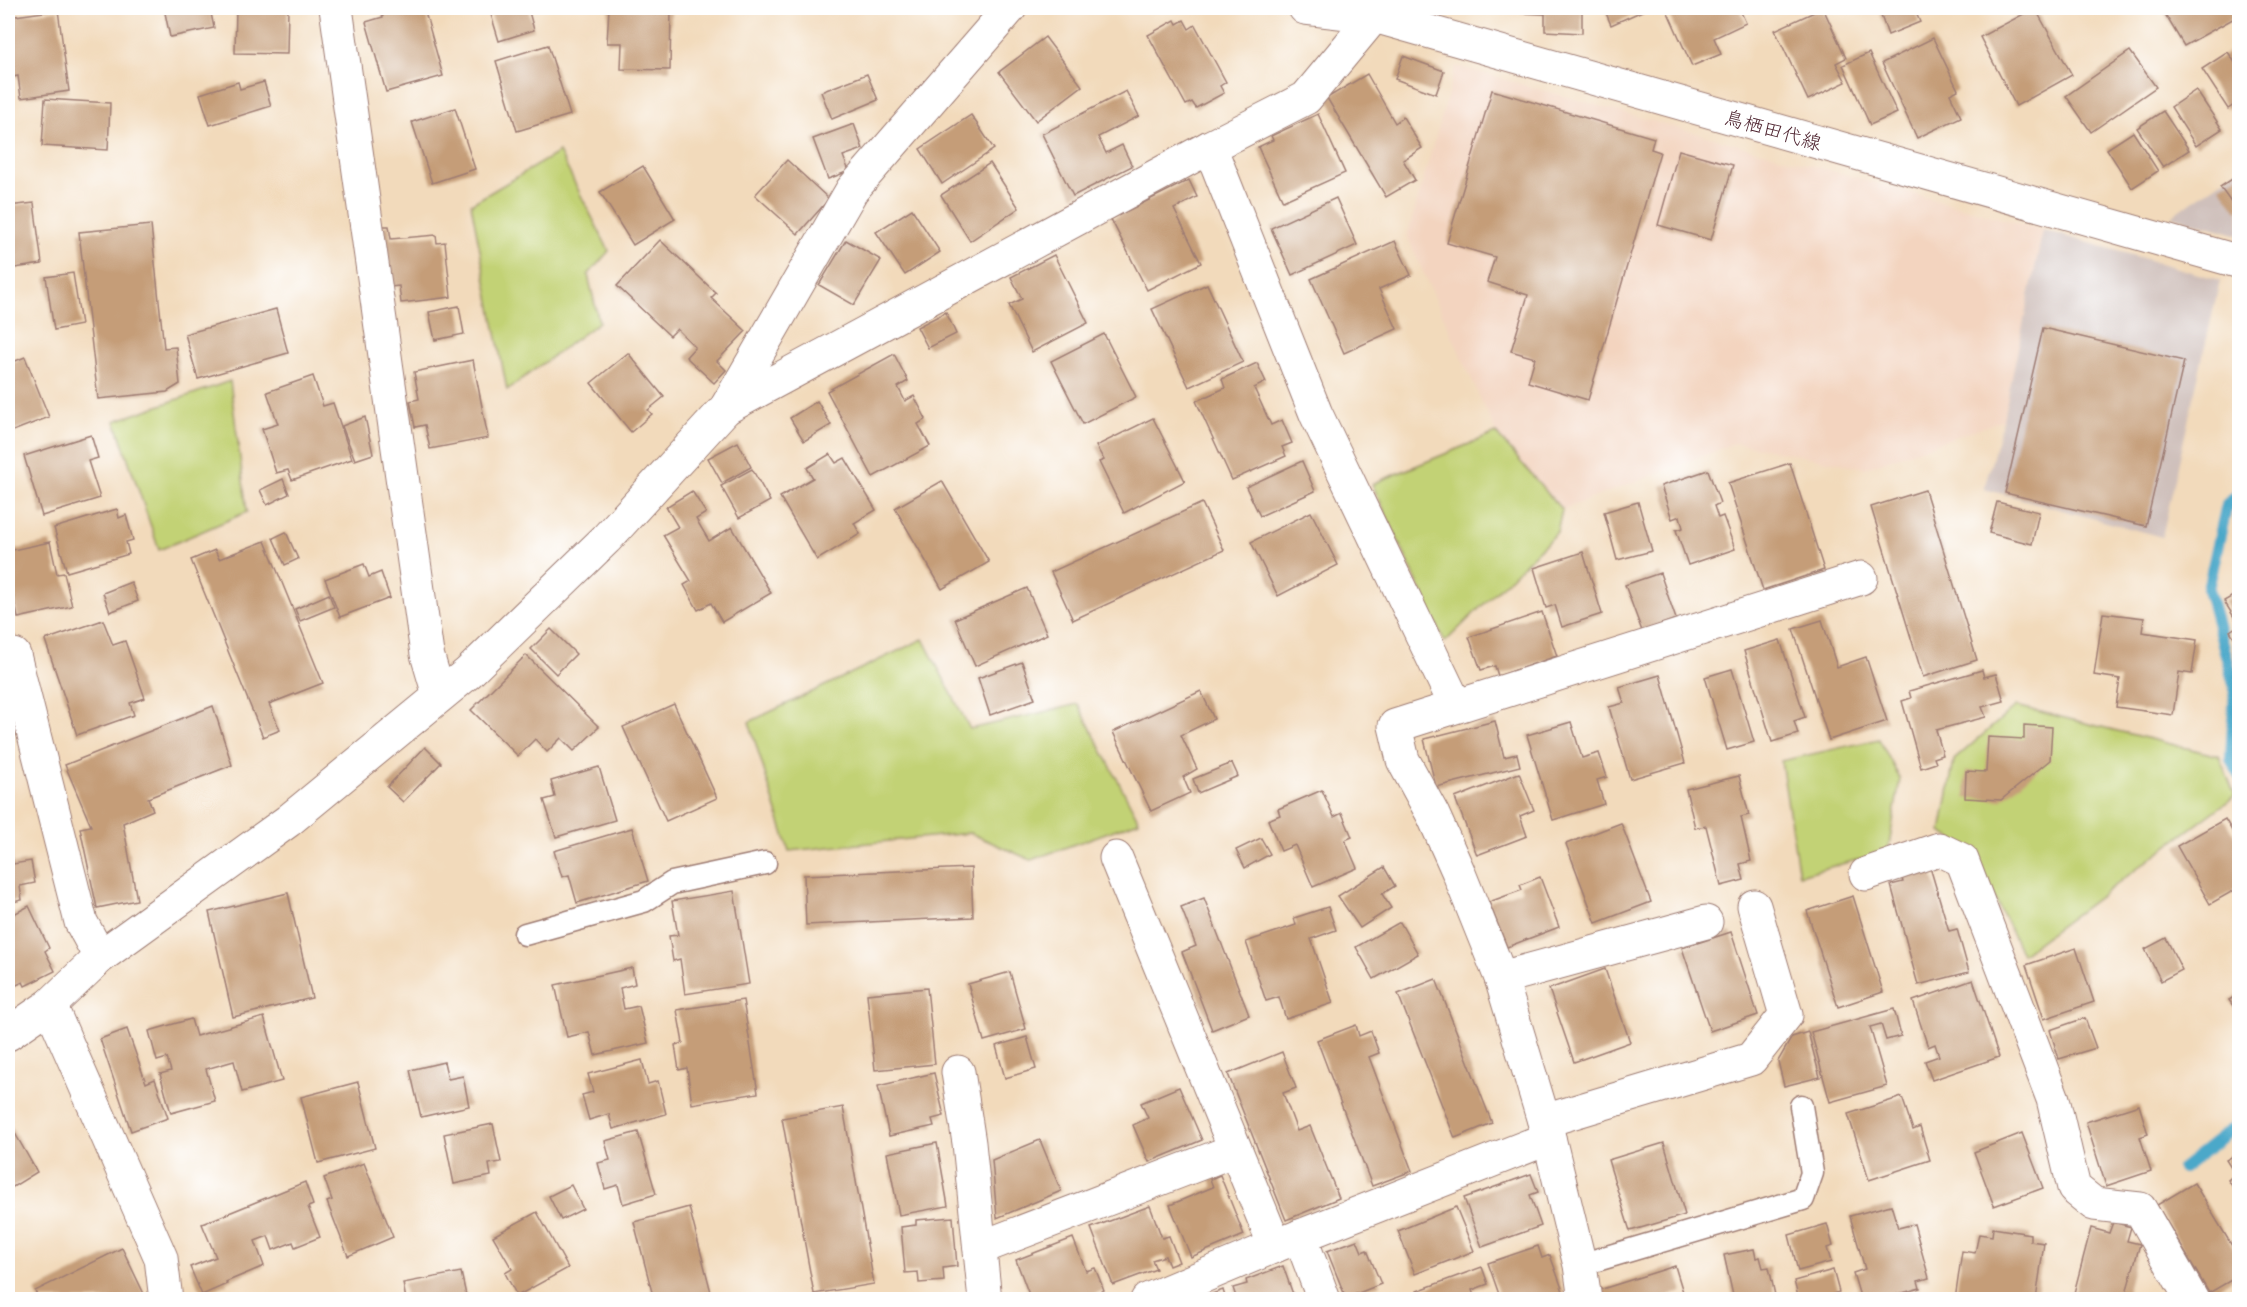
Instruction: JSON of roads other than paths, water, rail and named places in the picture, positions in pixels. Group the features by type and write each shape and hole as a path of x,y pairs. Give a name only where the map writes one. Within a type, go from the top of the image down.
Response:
{"street":[{"path":"336,8 427,654 439,695"},
{"path":"8,1034 50,1005 100,957 288,821 468,673 606,539 726,408 852,190 1010,8"},
{"name":"鳥栖田代線","path":"1305,8 1374,16 2240,262"},
{"path":"726,408 1210,147 1306,98 1374,16"},
{"path":"1210,147 1316,414 1456,706"},
{"path":"1586,1299 1580,1265 1546,1129 1502,978 1433,815 1403,760 1395,726 1861,578"},
{"path":"14,655 81,922 100,957"},
{"path":"1866,874 1939,849 1962,860 2053,1099 2074,1188 2094,1204 2140,1209 2192,1299"},
{"path":"1116,858 1235,1150 1287,1241 1324,1299"},
{"path":"1147,1299 1546,1129 1751,1059 1786,1015 1754,906"},
{"path":"1502,978 1706,922"},
{"path":"50,1005 161,1258 166,1299"},
{"path":"958,1072 969,1143 985,1299"},
{"path":"980,1248 1235,1150"}],"lane":[{"path":"525,934 644,901 672,883 765,863"},
{"path":"1580,1265 1803,1199 1812,1173 1801,1106"}],"waterway":[{"path":"2240,494 2227,504 2208,589 2235,688 2231,759 2240,775"},
{"path":"2183,1168 2240,1123"}]}
